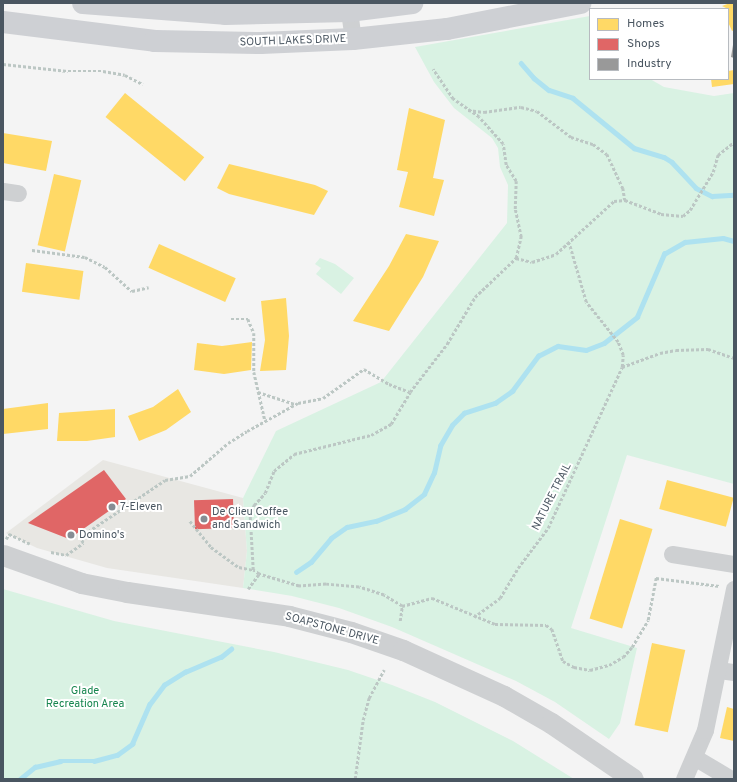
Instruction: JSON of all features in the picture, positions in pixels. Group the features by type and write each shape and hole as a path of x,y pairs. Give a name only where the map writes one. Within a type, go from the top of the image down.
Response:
{"main road":[{"path":"83,3 225,14 350,11 412,3"},
{"name":"SOUTH LAKES DRIVE","path":"3,22 155,41 261,44 353,39 479,25 581,3"}],"street":[{"path":"350,11 353,39"},
{"path":"672,554 734,564"},
{"name":"SOAPSTONE DRIVE","path":"3,555 81,582 127,592 289,616 351,632 403,650 504,696 551,722 633,779"},
{"path":"684,779 706,730 726,671 732,610 730,588"},
{"path":"694,757 731,779"}],"path":[{"path":"3,64 68,71 103,71 125,75 143,84"},
{"path":"253,570 252,510 265,493 274,471 294,454 380,432 391,424 410,392 447,344 475,297 516,258 521,237 515,209 516,181 506,165 500,139 479,117 466,110 453,100 433,69"},
{"path":"466,110 484,112 521,107 537,111 571,137 593,144 607,154 623,188 625,200"},
{"path":"516,258 532,262 549,257 569,243 610,204 625,200 661,214 678,217 688,213 713,172 718,155 734,142"},
{"path":"569,243 586,302 618,342 623,355 622,367 660,353 676,350 708,349 734,358"},
{"path":"32,250 85,257 106,267 132,291 149,287"},
{"path":"231,319 248,319 254,333 257,392 265,420"},
{"name":"NATURE TRAIL","path":"474,617 500,598 518,568 548,528 622,367"},
{"path":"44,550 66,555 83,543 80,537 165,480 184,478 196,473 228,444 265,420 296,404 323,398 364,369 389,384 410,392"},
{"path":"257,392 296,404"},
{"path":"190,521 211,547 239,567 253,570 259,574 299,586 326,584 359,587 384,595 402,606 432,598 474,617 495,624 546,625 552,629 563,661 574,667 590,670 609,665 623,657 632,647 648,620 656,578 730,588"},
{"path":"9,534 37,548"},
{"path":"248,589 259,574"},
{"path":"400,621 402,606"},
{"path":"355,779 363,720 369,698 384,670"}],"shaded area":[{"path":"103,460 243,498 247,551 243,588 107,568 37,548 6,533"}],"green space":[{"path":"589,16 589,80 652,80 664,87 714,96 734,93 734,484 627,455 571,628 637,648 620,723 609,739 555,702 516,681 392,627 339,608 292,596 243,588 247,551 243,498 276,431 381,382 507,223 508,185 500,167 498,148 492,138 454,108 434,82 415,47"},
{"path":"320,258 335,264 354,278 341,294 316,274 321,268 315,264"},
{"name":"Glade Recreation Area","path":"3,589 114,621 274,652 348,670 435,702 513,741 574,779 3,779"}],"building: Homes":[{"path":"734,3 734,30 732,31 729,24 729,8 722,6"},
{"path":"734,70 734,84 712,87 711,80 729,80 729,71"},
{"path":"125,93 204,157 185,181 105,117"},
{"path":"409,108 445,120 433,178 444,180 434,216 399,207 408,172 397,170"},
{"path":"3,133 52,141 46,171 3,163"},
{"path":"229,164 315,185 328,191 314,215 229,194 217,188"},
{"path":"54,174 81,180 65,251 38,245"},
{"path":"406,234 439,241 423,277 389,331 353,321 389,266"},
{"path":"159,244 236,278 225,302 148,268"},
{"path":"26,263 83,271 79,300 22,292"},
{"path":"286,298 289,336 286,370 260,371 265,340 261,301"},
{"path":"252,342 251,370 224,374 194,370 197,343 222,346"},
{"path":"178,389 191,412 166,430 139,441 128,416 153,407"},
{"path":"48,403 48,429 3,434 3,409"},
{"path":"115,409 115,437 87,441 57,441 59,413"},
{"path":"667,480 734,498 726,527 659,509"},
{"path":"620,519 653,529 622,628 590,618"},
{"path":"652,643 685,650 668,732 635,725"},
{"path":"727,707 734,709 734,741 720,738"}],"building: Shops":[{"path":"104,470 126,499 69,539 28,523"},
{"path":"233,499 234,528 195,529 194,500"}],"building: Industry":[{"path":"734,45 734,58 731,57"}],"waterway":[{"path":"521,63 534,78 549,90 573,98 634,148 664,157 672,162 696,188 712,196 734,195"},
{"path":"296,572 311,562 331,538 347,527 376,521 405,509 424,494 434,473 440,446 452,425 464,413 495,403 512,391 538,356 558,346 586,350 604,343 637,317 664,254 685,242 723,238 734,241"},
{"path":"20,779 35,767 60,761 94,761 117,755 132,744 149,705 164,685 185,672 221,657 231,649"}],"place":[{"name":"7-Eleven","path":"112,507"},
{"name":"De Clieu Coffee and Sandwich","path":"204,519"},
{"name":"Domino's","path":"71,535"}]}
